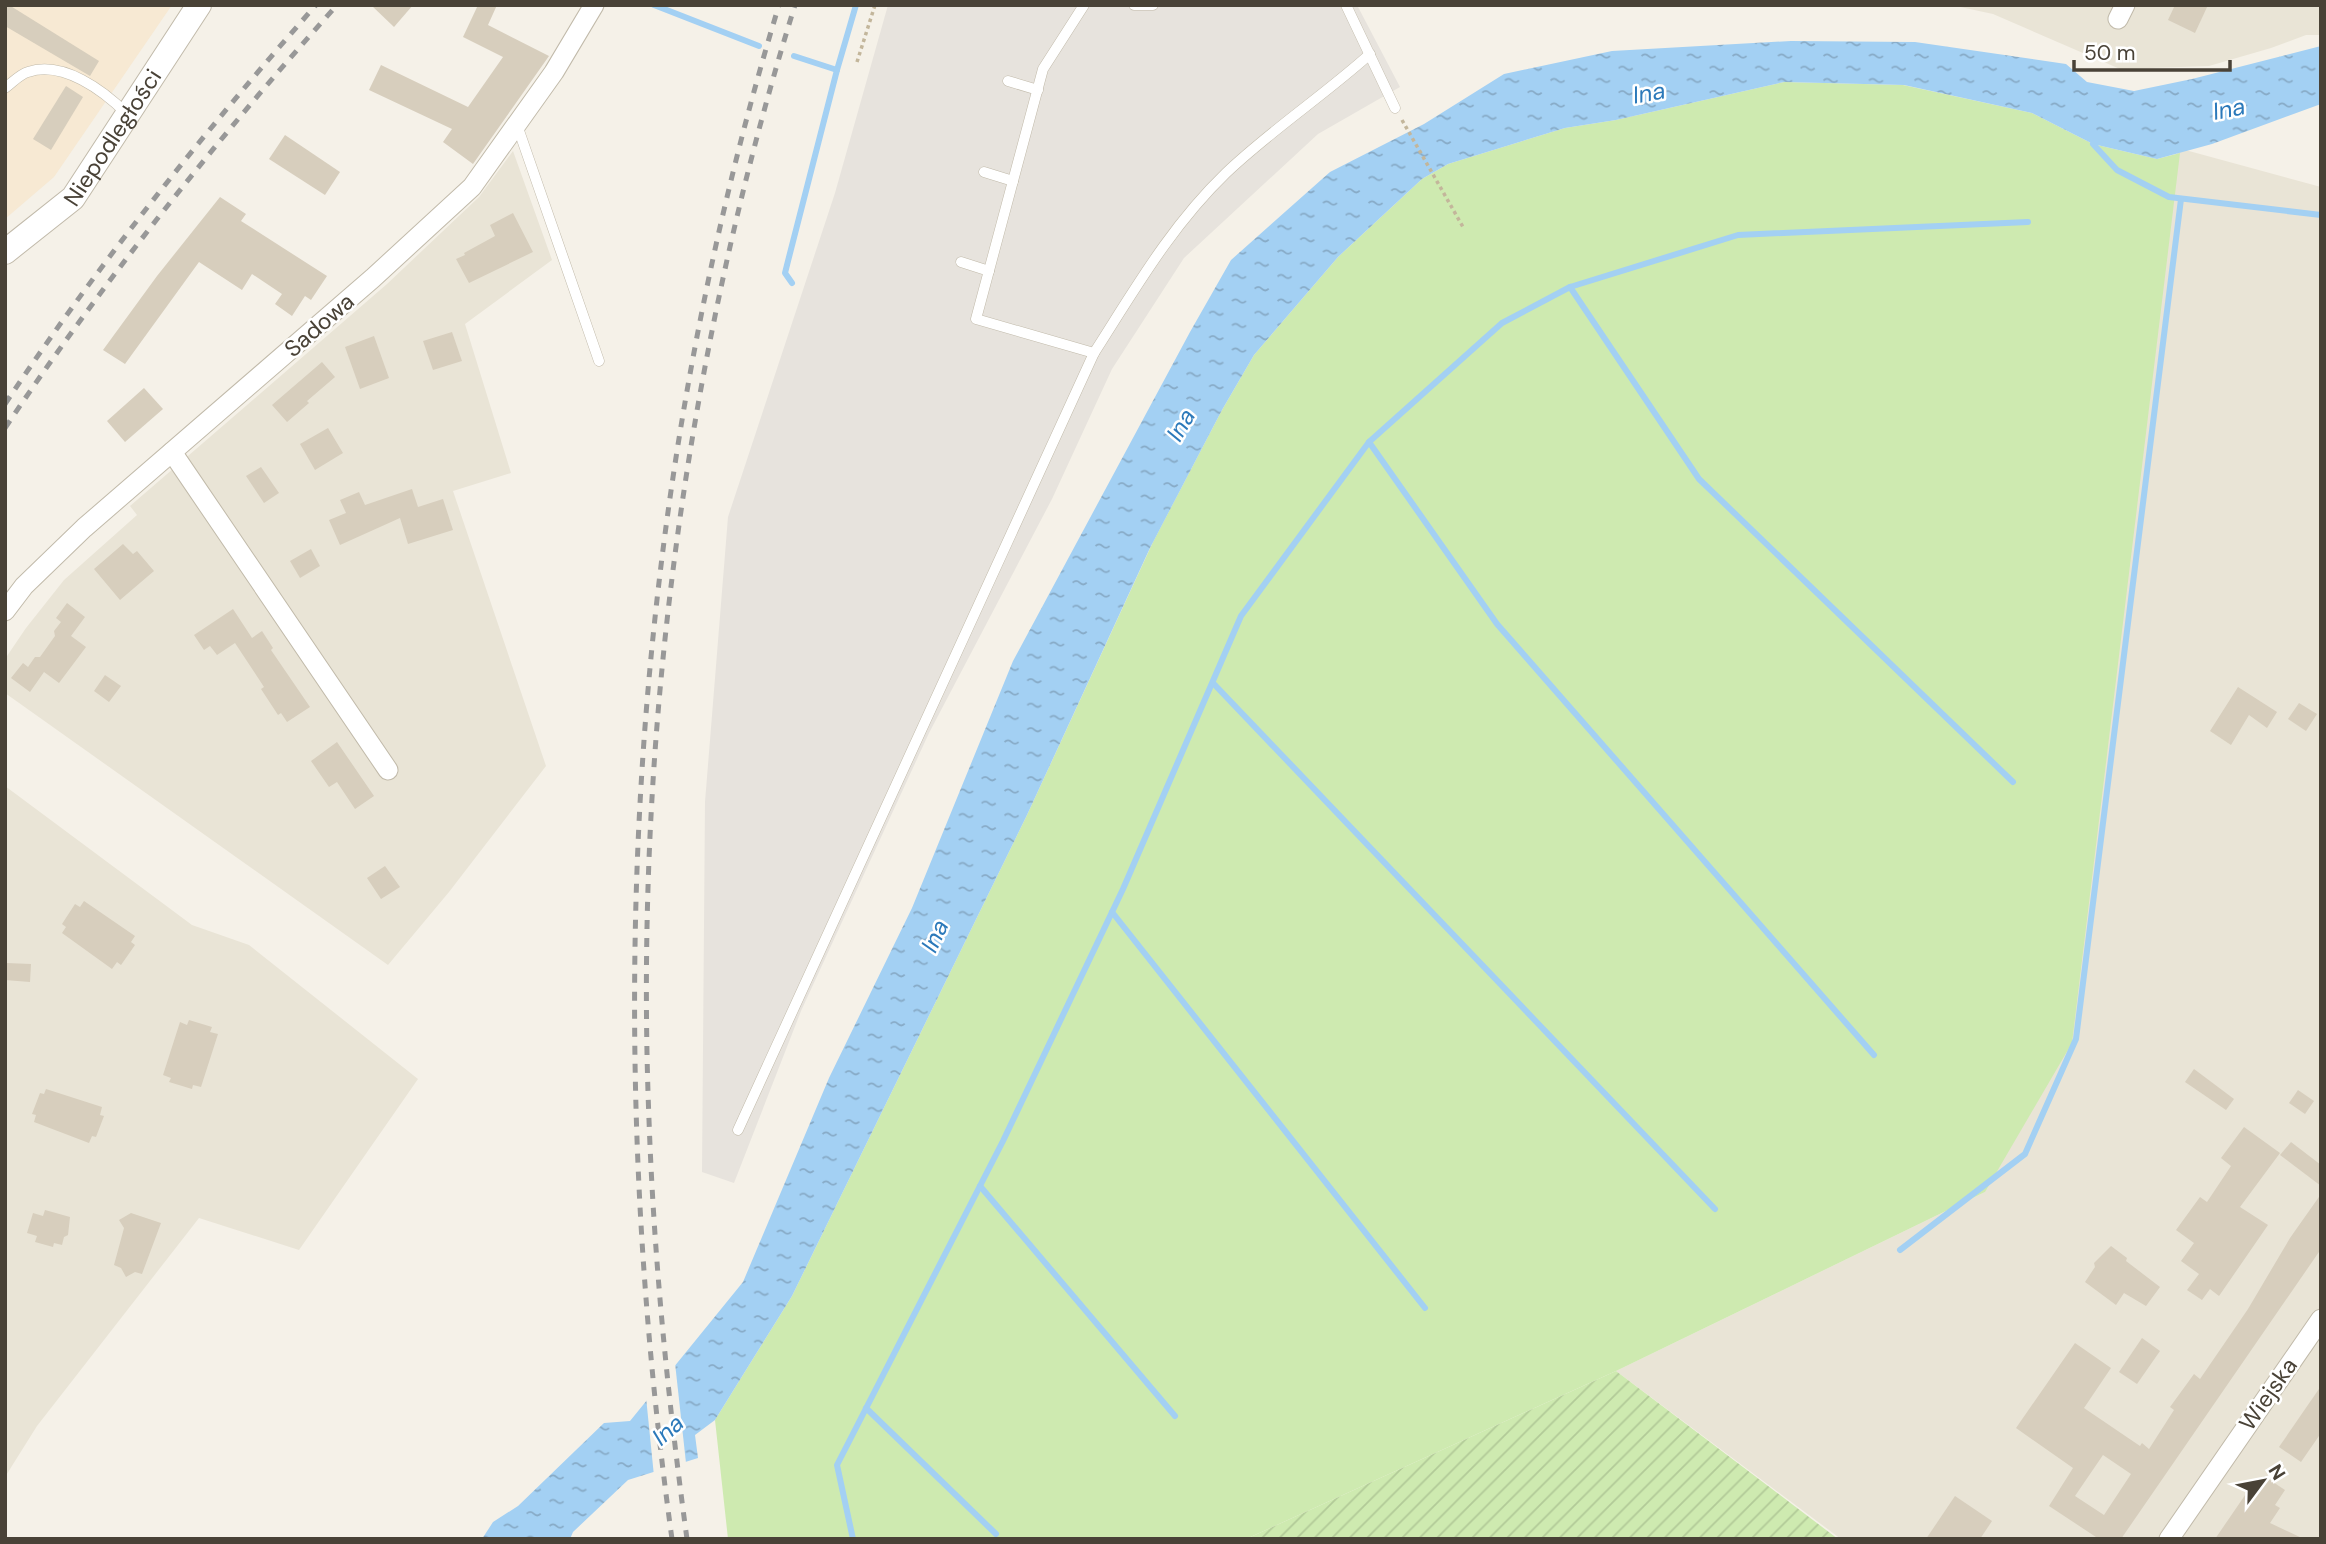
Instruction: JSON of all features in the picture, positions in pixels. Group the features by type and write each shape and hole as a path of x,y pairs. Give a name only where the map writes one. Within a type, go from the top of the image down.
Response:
{"street":[{"name":"Niepodległości","path":"5,252 74,198 199,5"},
{"name":"Sadowa","path":"5,611 24,586 84,528 373,278 472,187 554,72 593,5"},
{"path":"172,452 388,771"},
{"name":"Wiejska","path":"2169,1539 2321,1319"}],"lane":[{"path":"1084,5 1043,69 976,319 1094,353"},
{"path":"1135,5 1153,5"},
{"path":"1346,5 1395,108"},
{"path":"738,1130 1094,353 1168,237 1226,173 1330,90 1370,54"},
{"path":"5,88 27,72 58,71 80,78 128,114"},
{"path":"1008,82 1038,90"},
{"path":"517,125 599,361"},
{"path":"984,173 1013,181"},
{"path":"961,262 989,271"}],"path":[{"path":"857,62 874,5"},
{"path":"1395,108 1463,227"}],"shaded area":[{"path":"5,5 172,5 54,177 5,219"},
{"path":"888,5 1357,5 1400,87 1318,134 1184,258 1112,369 1052,499 929,733 801,1011 734,1183 702,1172 705,802 728,517 835,193"},
{"path":"1951,5 2321,5 2321,35 2306,35 2209,66 2120,69 1993,14"},
{"path":"2178,148 2321,187 2321,1539 1841,1539 1616,1371 1985,1192"},
{"path":"513,151 552,260 465,324 511,473 453,491 546,766 449,892 388,965 5,693 5,659 64,580 137,515 130,506 387,284 479,197"},
{"path":"5,786 192,925 249,945 418,1079 299,1250 199,1218 37,1426 5,1477"}],"green space":[{"path":"1784,82 1903,85 2032,113 2093,144 2157,159 2180,153 2072,1043 1985,1192 1616,1371 1246,1539 728,1539 715,1420 792,1296 1027,815 1153,542 1254,355 1338,257 1422,179 1448,164 1565,128 1616,120"},
{"path":"1616,1371 1838,1539 1246,1539"}],"water":[{"name":"Ina","path":"1791,41 1915,42 2066,64 2087,82 2134,91 2321,46 2321,104 2212,144 2157,159 2093,144 2032,113 1904,85 1784,82 1616,120 1565,128 1448,164 1422,179 1338,257 1254,355 1222,410 1150,548 1027,815 792,1296 715,1420 695,1435 698,1458 628,1480 573,1532 570,1539 482,1539 493,1522 518,1506 604,1423 630,1421 743,1282 829,1078 912,908 1013,661 1231,260 1330,172 1424,124 1504,74 1612,51"}],"pier":[{"path":"675,1363 686,1463 654,1476 646,1397"}],"building":[{"path":"5,5 99,61 90,76 5,26"},
{"path":"371,5 413,5 394,27"},
{"path":"478,5 497,5 488,25 549,56 473,164 443,142 452,129 369,90 381,65 468,107 503,57 463,37"},
{"path":"2175,5 2208,5 2195,33 2168,20"},
{"path":"66,86 83,97 51,150 33,139"},
{"path":"285,135 340,172 325,195 269,159"},
{"path":"220,197 246,214 241,221 327,276 311,300 305,296 292,316 275,304 282,294 252,274 242,290 199,262 125,364 103,350 157,276"},
{"path":"513,213 533,252 469,283 456,259 495,236 490,225"},
{"path":"452,332 462,361 433,370 423,341"},
{"path":"374,336 389,378 360,389 345,347"},
{"path":"322,362 335,377 287,422 272,405"},
{"path":"144,388 163,409 125,442 107,421"},
{"path":"328,428 343,453 315,470 300,444"},
{"path":"261,467 279,493 264,503 246,476"},
{"path":"412,489 418,507 443,499 453,530 408,544 400,518 340,545 329,520 346,513 340,500 359,492 365,505"},
{"path":"123,544 133,554 137,551 154,571 120,600 94,569"},
{"path":"311,549 320,566 300,578 290,561"},
{"path":"67,603 85,617 71,636 86,647 59,683 44,672 30,692 11,678 23,663 28,667 35,657 40,657 55,636 54,631 61,622 56,618"},
{"path":"233,609 252,638 262,631 273,648 271,650 310,707 287,722 281,713 278,715 261,689 264,687 235,643 217,655 210,646 204,650 194,635"},
{"path":"105,675 121,686 109,702 94,691"},
{"path":"2238,687 2277,712 2267,728 2249,715 2231,745 2210,731"},
{"path":"2299,703 2317,714 2306,731 2288,719"},
{"path":"337,742 374,796 355,809 337,782 329,787 311,761"},
{"path":"385,866 400,887 381,899 367,878"},
{"path":"84,901 135,936 131,942 135,945 121,965 117,962 112,969 62,933 66,927 62,924 75,904 80,907"},
{"path":"6,963 31,964 30,982 5,980"},
{"path":"189,1020 212,1027 210,1032 218,1034 201,1087 193,1085 192,1089 169,1082 171,1078 163,1075 180,1022 187,1025"},
{"path":"2194,1069 2234,1099 2226,1110 2185,1082"},
{"path":"46,1089 102,1107 100,1115 104,1116 96,1137 92,1136 89,1143 34,1122 36,1115 32,1114 40,1093 44,1094"},
{"path":"2298,1090 2314,1101 2305,1114 2289,1103"},
{"path":"2244,1127 2280,1153 2240,1207 2268,1225 2219,1296 2210,1289 2202,1300 2187,1290 2199,1274 2181,1261 2194,1243 2176,1230 2200,1197 2207,1202 2231,1166 2221,1158"},
{"path":"2291,1142 2321,1165 2321,1186 2280,1155"},
{"path":"2321,1194 2321,1249 2121,1539 2099,1539 2049,1506 2073,1468 2016,1428 2075,1343 2111,1368 2084,1408 2140,1446 2142,1443 2149,1449 2174,1410 2170,1407 2194,1374 2200,1379 2248,1309 2290,1238","holes":["2103,1455 2131,1474 2104,1515 2075,1496"]},
{"path":"45,1210 70,1217 68,1235 64,1237 62,1245 54,1243 53,1247 35,1242 37,1236 27,1233 33,1213 43,1216"},
{"path":"131,1213 161,1223 142,1274 135,1272 126,1277 121,1268 114,1265 124,1228 119,1220"},
{"path":"2111,1246 2160,1287 2146,1306 2124,1293 2116,1305 2085,1282 2095,1267 2094,1263"},
{"path":"2142,1338 2160,1351 2137,1384 2119,1372"},
{"path":"2321,1386 2321,1433 2301,1462 2279,1447"},
{"path":"2264,1476 2285,1490 2275,1505 2280,1508 2270,1523 2304,1539 2215,1539 2252,1485 2255,1488"},
{"path":"1955,1496 1992,1521 1980,1539 1926,1539"}],"waterway":[{"path":"654,5 759,46"},
{"path":"792,283 785,273 856,5"},
{"path":"794,56 837,70"},
{"path":"2093,144 2117,170 2169,197 2321,215"},
{"path":"1900,1250 2025,1154 2076,1039 2181,199"},
{"path":"853,1539 837,1465 1003,1141 1123,889 1241,616 1369,442 1502,323 1570,287 1738,235 2028,222"},
{"path":"1570,287 1699,479 2013,782"},
{"path":"1369,442 1497,624 1874,1055"},
{"path":"1213,683 1715,1209"},
{"path":"1112,912 1425,1308"},
{"path":"980,1186 1175,1416"},
{"path":"866,1408 996,1534"}],"railway":[{"path":"5,404 115,249 233,101 316,5"},
{"path":"5,428 122,264 206,158 337,5"},
{"path":"672,1539 650,1346 638,1153 635,959 642,766 660,573 689,382 728,192 779,5"},
{"path":"687,1539 663,1330 649,1120 646,980 650,839 659,698 675,556 696,416 723,277 756,140 795,5"}]}
